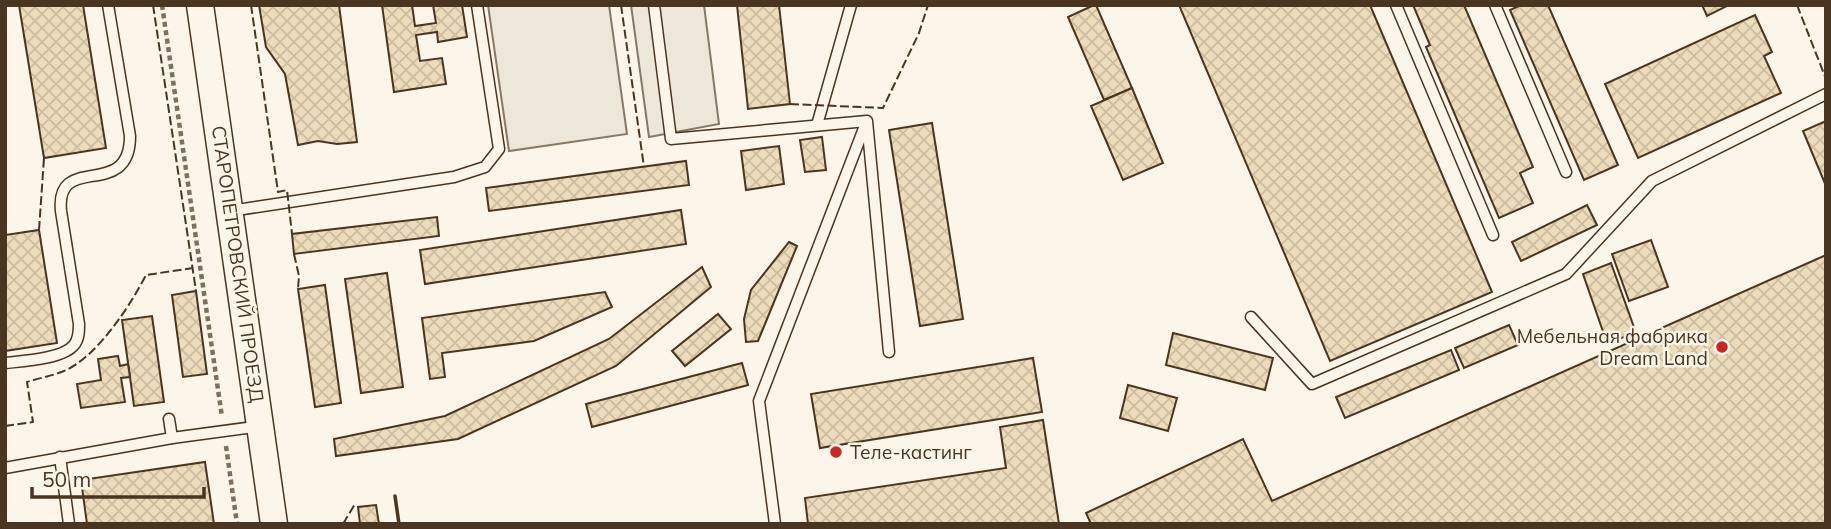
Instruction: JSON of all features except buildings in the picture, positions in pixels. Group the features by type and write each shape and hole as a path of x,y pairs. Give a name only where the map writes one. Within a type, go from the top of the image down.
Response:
{"street":[{"name":"СТАРОПЕТРОВСКИЙ ПРОЕЗД","path":"200,5 274,524"}],"lane":[{"path":"5,363 67,352 78,336 79,324 60,203 62,194 68,184 77,178 111,173 122,164 130,148 108,5"},
{"path":"230,211 454,177 485,167 499,149 477,5"},
{"path":"654,5 671,139 867,121"},
{"path":"817,125 851,5"},
{"path":"1396,5 1493,236"},
{"path":"1496,5 1566,172"},
{"path":"1251,317 1312,384 1566,274 1652,181 1826,94"},
{"path":"867,121 889,352"},
{"path":"775,524 760,401 867,121"},
{"path":"169,419 172,438"},
{"path":"5,468 172,438 261,426"},
{"path":"60,457 69,524"}],"path":[{"path":"162,5 225,432"},
{"path":"213,447 226,445 237,524"}],"shaded area":[{"path":"488,5 609,5 627,134 509,151"},
{"path":"631,5 704,5 719,124 649,137"}],"fence":[{"path":"153,5 196,291"},
{"path":"251,5 278,192 287,190 292,234"},
{"path":"621,5 644,167"},
{"path":"790,104 883,108 919,33 928,5"},
{"path":"1797,5 1826,79"},
{"path":"39,230 44,158"},
{"path":"294,254 299,276 298,289"},
{"path":"5,426 33,422 27,382 64,371 88,354 122,315 146,275 193,268"},
{"path":"343,524 355,504"}],"wall":[{"path":"395,496 399,524"}],"place":[{"name":"Мебельная фабрика Dream Land","path":"1722,347"},
{"name":"Теле-кастинг","path":"836,452"}]}
